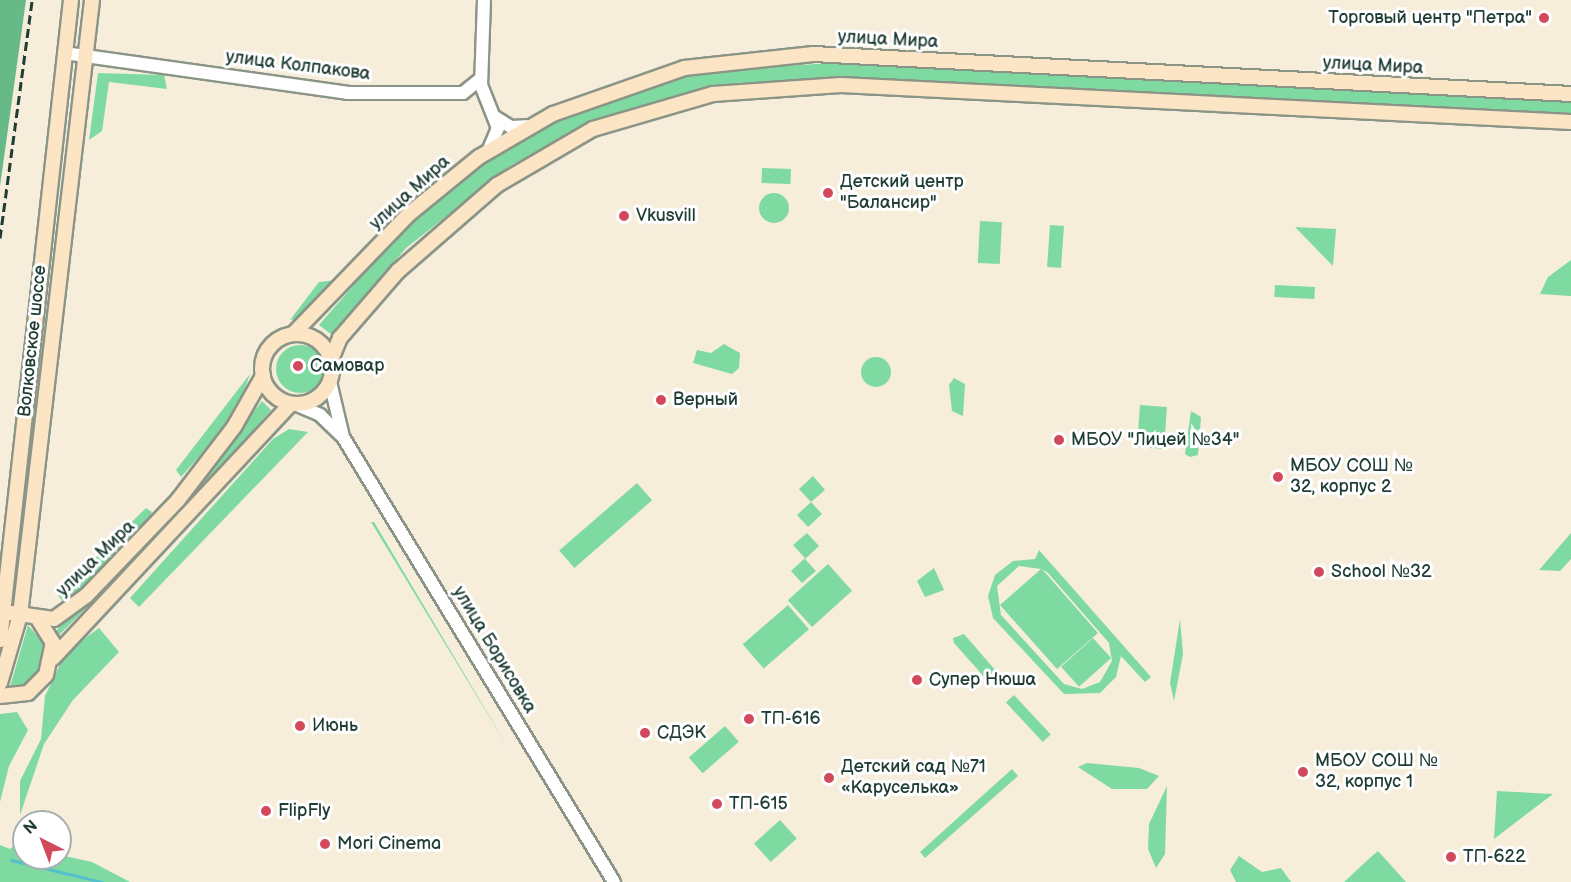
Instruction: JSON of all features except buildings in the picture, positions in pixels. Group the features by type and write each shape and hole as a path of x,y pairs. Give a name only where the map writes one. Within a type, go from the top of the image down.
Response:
{"main road":[{"name":"Волковское шоссе","path":"0,683 71,0"},
{"name":"Волковское шоссе","path":"0,640 8,613 92,0"},
{"name":"улица Мира","path":"294,333 313,320 409,214 487,152 531,126 625,85 684,68 813,54 1571,94"},
{"path":"331,360 315,339 294,333 269,347 263,376 273,394 294,404 314,399 330,382 331,360 340,338 398,271 496,185 594,129 713,94 841,85 1571,122"},
{"name":"улица Мира","path":"8,613 38,619 60,617 126,558 220,446 263,376"},
{"name":"улица Мира","path":"0,696 13,698 33,690 53,658 186,519 263,428 294,404"},
{"path":"38,619 50,636 53,658"}],"street":[{"path":"484,0 480,79 486,103 495,117 497,135 487,152"},
{"name":"улица Колпакова","path":"64,53 346,93 464,93"},
{"path":"480,79 464,93 486,103"},
{"path":"495,117 511,126 531,126"},
{"name":"улица Борисовка","path":"330,382 343,438"},
{"name":"улица Борисовка","path":"294,404 320,415 343,438 614,882"}],"green space":[{"path":"0,0 26,0 0,186"},
{"path":"849,62 1571,100 1571,119 845,79 736,83 635,107 513,164 406,248 332,335 319,325 408,223 479,166 547,125 633,90 702,71"},
{"path":"98,73 164,75 167,89 109,82 102,131 89,140"},
{"path":"762,168 791,169 790,184 761,183"},
{"path":"774,193 784,198 789,208 784,218 774,223 764,218 759,208 764,198"},
{"path":"980,221 1002,222 1000,264 978,263"},
{"path":"1050,225 1064,226 1061,268 1047,267"},
{"path":"1295,227 1336,229 1333,266"},
{"path":"1571,260 1571,296 1540,294 1548,277"},
{"path":"337,280 303,317 290,320 319,282"},
{"path":"1275,285 1315,287 1314,299 1274,297"},
{"path":"724,344 740,353 739,368 732,374 693,363 697,350 711,353"},
{"path":"300,345 317,352 324,369 317,386 300,393 283,386 276,369 283,352"},
{"path":"876,357 882,358 890,366 890,378 882,386 876,387 870,386 862,378 861,372 862,366 870,358"},
{"path":"250,374 236,415 181,477 176,470"},
{"path":"954,378 965,384 963,416 952,411 949,385"},
{"path":"262,401 271,410 181,514 57,637 55,632 193,490"},
{"path":"1140,405 1167,407 1164,449 1137,447"},
{"path":"1191,411 1201,417 1198,455 1190,457 1185,454"},
{"path":"289,429 308,432 139,607 130,598 273,439"},
{"path":"813,476 825,490 811,502 799,489"},
{"path":"637,483 652,500 574,568 559,551"},
{"path":"811,502 822,514 808,527 797,515"},
{"path":"146,508 152,512 142,531 64,604 58,595"},
{"path":"371,522 374,522 509,749"},
{"path":"807,533 819,546 805,559 816,571 802,583 791,571 805,558 793,545"},
{"path":"1571,533 1571,559 1560,571 1539,570"},
{"path":"1039,550 1151,677 1145,682 1121,656 1116,677 1100,693 1064,694 993,618 988,596 995,575 1013,561 1035,559","holes":["1019,566 1041,569 1000,605 1057,669 1098,633 1042,569 1048,573 1109,643 1112,661 1100,682 1082,689 1064,684 1001,615 997,586"]},
{"path":"828,564 852,591 812,627 788,600"},
{"path":"934,568 944,590 925,597 917,581"},
{"path":"788,605 809,629 764,669 743,644"},
{"path":"1180,619 1183,654 1174,701 1170,683"},
{"path":"28,625 43,643 41,672 29,684 9,690"},
{"path":"99,628 119,652 73,700 44,744 20,810 20,781 41,739 45,696 66,652"},
{"path":"964,634 996,671 986,679 954,643 953,638"},
{"path":"1093,638 1111,658 1079,687 1061,667"},
{"path":"1014,695 1051,734 1043,742 1006,703"},
{"path":"17,712 28,730 9,766 0,802 0,714"},
{"path":"725,726 739,742 703,773 689,757"},
{"path":"1087,763 1139,768 1159,776 1147,789 1112,789 1078,767"},
{"path":"1012,769 1018,776 925,858 920,852"},
{"path":"1167,786 1165,854 1156,868 1148,849 1149,824"},
{"path":"1497,791 1553,794 1494,839"},
{"path":"780,820 797,839 771,862 754,843"},
{"path":"0,845 10,849 12,847 12,870 72,870 72,858 92,862 130,882 0,882"},
{"path":"1378,851 1406,882 1344,882 1372,856"},
{"path":"1239,856 1262,872 1281,868 1291,882 1236,882 1230,870"}],"waterway":[{"path":"11,860 102,882"}],"railway":[{"path":"0,238 32,0"}],"place":[{"name":"Торговый центр \"Петра\"","path":"1544,18"},
{"name":"Детский центр \"Балансир\"","path":"828,193"},
{"name":"Vkusvill","path":"624,216"},
{"name":"Самовар","path":"298,366"},
{"name":"Верный","path":"661,400"},
{"name":"МБОУ \"Лицей №34\"","path":"1059,440"},
{"name":"МБОУ СОШ № 32, корпус 2","path":"1278,477"},
{"name":"School №32","path":"1319,572"},
{"name":"Супер Нюша","path":"917,680"},
{"name":"ТП-616","path":"749,719"},
{"name":"Июнь","path":"300,726"},
{"name":"СДЭК","path":"645,733"},
{"name":"МБОУ СОШ № 32, корпус 1","path":"1303,772"},
{"name":"Детский сад №71 «Каруселька»","path":"829,778"},
{"name":"ТП-615","path":"717,804"},
{"name":"FlipFly","path":"266,811"},
{"name":"Mori Cinema","path":"325,844"},
{"name":"ТП-622","path":"1451,857"}]}
